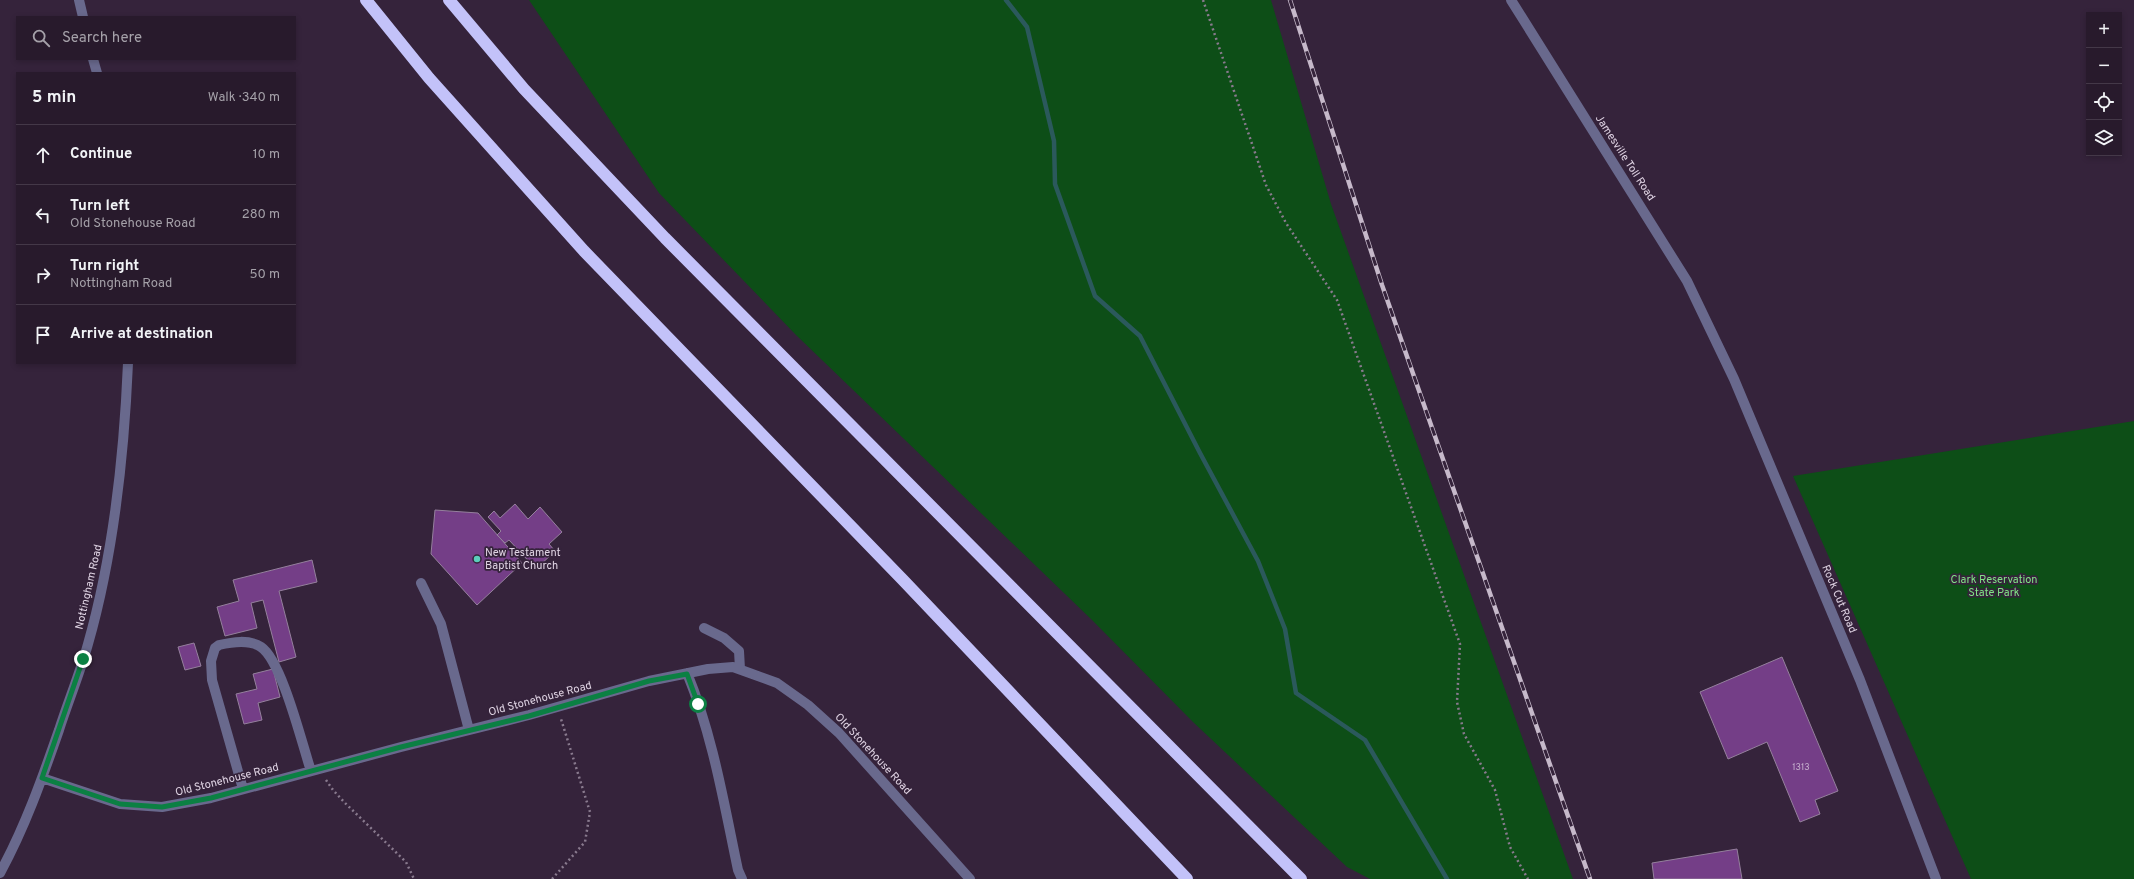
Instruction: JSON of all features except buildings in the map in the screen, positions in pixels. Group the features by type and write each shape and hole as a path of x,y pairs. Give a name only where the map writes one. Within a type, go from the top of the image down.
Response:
{"highway":[{"path":"366,0 434,84 584,250 903,580 1187,879"},
{"path":"449,0 524,89 665,238 1301,879"}],"street":[{"path":"79,0 83,16"},
{"name":"Jamesville Toll Road","path":"1510,0 1683,274 1711,332"},
{"path":"93,60 97,72"},
{"name":"Rock Cut Road","path":"1711,332 1734,379 1860,680 1936,879"},
{"name":"Nottingham Road","path":"0,873 31,808 88,644 110,550 117,502 126,414 128,364"},
{"path":"421,583 441,624 469,730"},
{"path":"704,628 724,638 739,651 740,669"},
{"path":"244,789 212,680 212,661 215,648 219,645 251,642 267,653 274,663 316,770"},
{"name":"Old Stonehouse Road","path":"42,778 120,804 155,806 211,798 557,707 649,681 708,669 740,669 777,683 813,710 839,733 970,879"},
{"path":"687,674 716,764 738,870 742,879"}],"path":[{"path":"1203,0 1266,185 1286,223 1337,300 1460,644 1458,702 1464,734 1495,790 1510,847 1528,879"},
{"path":"552,879 585,842 590,812 573,753 557,707"},
{"path":"316,770 333,790 406,862 414,879"}],"green space":[{"path":"529,0 1271,0 1331,204 1573,879 1370,879 1347,867 1193,722 1092,620 796,335 659,193"},
{"name":"Clark Reservation State Park","path":"2134,421 2134,879 1971,879 1793,476"}],"waterway":[{"path":"1006,0 1027,27 1054,141 1055,184 1095,296 1140,336 1200,453 1258,561 1285,629 1296,693 1365,740 1447,879"}],"railway":[{"path":"1290,0 1382,285 1590,879"}],"place":[{"name":"New Testament Baptist Church","path":"477,559"}],"route":[{"path":"83,659 42,778 120,804 162,807 211,798 401,747 529,716 649,681 687,674 698,704"}]}
